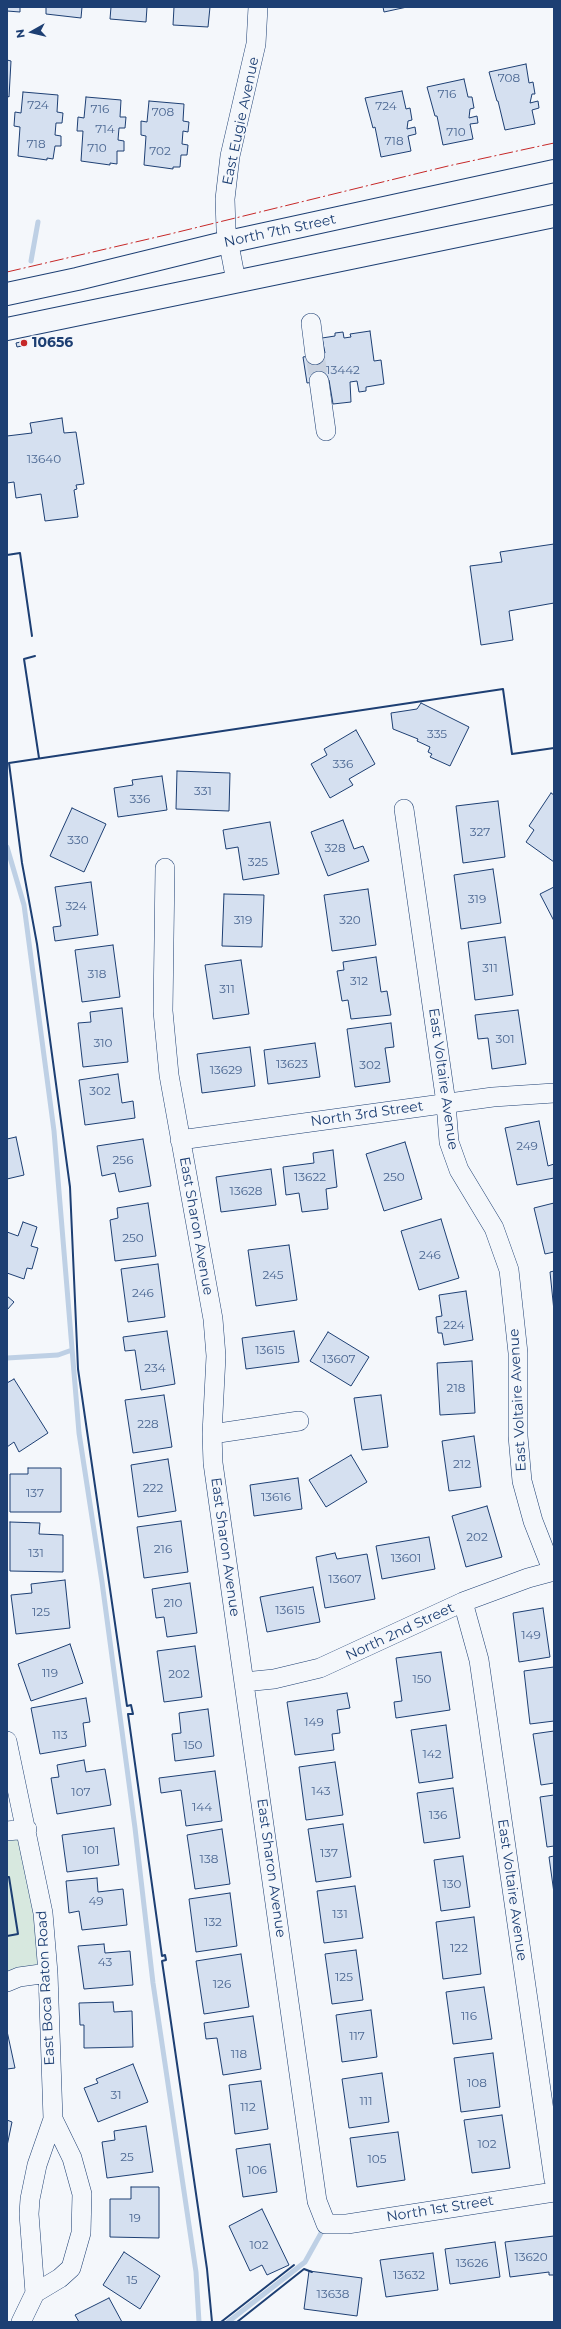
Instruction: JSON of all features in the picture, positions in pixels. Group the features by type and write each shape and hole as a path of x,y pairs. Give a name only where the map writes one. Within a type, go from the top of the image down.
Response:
{"main road":[{"name":"North 7th Street","path":"7,294 77,279 228,242 554,171"},
{"path":"7,329 554,216"}],"street":[{"name":"East Eugie Avenue","path":"236,281 228,242 225,204 230,156 256,44 258,7"},
{"path":"311,324 315,355"},
{"path":"319,381 326,431"},
{"name":"East Voltaire Avenue","path":"404,809 446,1103 449,1142 459,1170 494,1228 509,1270 518,1353 518,1436 522,1480 533,1521 553,1572"},
{"name":"East Sharon Avenue","path":"165,868 163,1012 169,1075 213,1319 216,1356 212,1434 214,1464 317,2201 326,2224"},
{"name":"North 3rd Street","path":"180,1140 493,1097 554,1093"},
{"path":"212,1434 299,1421"},
{"name":"North 2nd Street","path":"244,1682 274,1679 320,1668 463,1602 528,1578 553,1572"},
{"name":"East Voltaire Avenue","path":"463,1602 471,1624 479,1660 554,2180"},
{"name":"East Boca Raton Road","path":"7,1741 27,1829 43,1913 48,1973 53,2119 37,2165 30,2199 29,2214 35,2293 60,2278 71,2268 81,2233 80,2188 72,2158 53,2119"},
{"path":"7,1830 27,1829"},
{"path":"7,1982 19,1977 48,1973"},
{"name":"North 1st Street","path":"326,2224 347,2224 554,2192"},
{"path":"21,2322 35,2293"}],"shaded area":[{"path":"27,1829 48,1973 7,1982 7,1831"}],"building":[{"path":"7,7 20,7 20,12 7,11"},
{"path":"46,7 82,7 81,18 46,14"},
{"path":"111,7 147,7 146,22 110,19"},
{"path":"174,7 210,7 208,27 173,25"},
{"path":"383,7 407,7 384,12"},
{"path":"7,60 11,61 9,97 7,96"},
{"path":"526,64 529,83 533,82 535,94 532,94 530,103 538,101 539,108 532,110 535,124 505,130 489,72"},
{"path":"464,79 468,97 472,97 474,108 470,109 469,118 477,116 478,123 470,124 473,139 443,145 437,116 435,116 427,87"},
{"path":"402,91 406,109 410,108 412,120 408,121 407,129 415,127 416,134 408,136 411,151 381,157 375,127 373,128 365,98"},
{"path":"23,92 58,95 57,112 63,113 62,123 56,123 55,135 61,136 61,146 55,146 53,159 47,158 47,160 18,156 20,127 14,126 15,112 21,113"},
{"path":"86,97 121,100 120,117 126,117 125,128 119,128 118,140 124,141 124,151 117,151 117,164 110,163 110,165 81,161 83,131 77,131 78,117 84,118"},
{"path":"149,101 184,104 183,121 189,122 188,132 183,131 182,144 188,145 187,155 181,155 180,167 173,167 173,169 144,165 146,136 141,135 141,121 147,122"},
{"path":"370,331 374,361 381,360 384,384 366,387 366,391 359,392 357,381 350,382 351,402 333,404 329,380 307,383 303,357 325,353 322,338 335,336 335,333 343,332 344,338 351,337 350,334"},
{"path":"25,341 26,345 17,347 16,343"},
{"path":"62,418 64,433 76,432 84,484 76,485 77,489 74,490 78,517 45,521 41,494 16,498 14,482 7,483 7,436 32,433 30,423"},
{"path":"554,544 554,603 509,611 513,640 481,645 470,566 502,562 500,552"},
{"path":"421,703 469,727 450,766 430,757 432,754 428,752 430,747 417,741 418,739 393,729 391,713 417,709"},
{"path":"356,730 375,764 349,779 353,785 330,798 311,764 327,755 324,749"},
{"path":"177,771 230,773 229,811 176,809"},
{"path":"162,776 167,810 118,817 114,788 133,785 132,780"},
{"path":"551,793 554,795 554,862 526,842 534,830 529,826"},
{"path":"498,801 505,857 463,863 456,806"},
{"path":"72,808 106,824 84,872 50,856"},
{"path":"343,820 354,849 363,846 369,861 328,876 311,832"},
{"path":"270,822 279,874 243,880 238,847 226,849 223,830"},
{"path":"493,869 501,923 461,929 454,875"},
{"path":"91,882 98,935 55,941 53,927 61,926 55,887"},
{"path":"554,887 554,921 540,894"},
{"path":"368,889 376,945 332,951 324,895"},
{"path":"224,894 264,895 262,947 222,946"},
{"path":"505,937 513,995 475,1000 468,942"},
{"path":"113,945 120,997 82,1002 75,950"},
{"path":"376,957 381,992 387,991 391,1015 351,1019 348,1000 342,1001 337,971 344,970 343,962"},
{"path":"241,960 249,1014 213,1019 205,965"},
{"path":"122,1008 128,1062 83,1067 78,1023 91,1022 90,1012"},
{"path":"518,1010 526,1064 492,1069 488,1038 478,1039 475,1015"},
{"path":"391,1023 394,1047 385,1048 390,1082 355,1087 347,1029"},
{"path":"315,1043 320,1077 268,1084 264,1050"},
{"path":"250,1047 255,1086 202,1093 197,1054"},
{"path":"118,1074 122,1103 133,1101 135,1118 85,1125 79,1080"},
{"path":"539,1121 548,1166 554,1164 554,1178 517,1185 505,1128"},
{"path":"16,1137 24,1175 7,1179 7,1139"},
{"path":"143,1139 151,1186 119,1192 115,1173 102,1176 97,1146"},
{"path":"405,1142 422,1199 384,1211 366,1154"},
{"path":"333,1150 337,1187 326,1189 328,1209 302,1212 299,1193 286,1195 283,1167 314,1163 313,1153"},
{"path":"271,1169 276,1205 221,1212 216,1177"},
{"path":"148,1203 156,1256 115,1261 110,1220 118,1218 117,1208"},
{"path":"554,1203 554,1252 545,1254 534,1208"},
{"path":"441,1219 459,1278 419,1290 401,1231"},
{"path":"23,1222 37,1227 31,1246 38,1248 32,1269 27,1268 24,1279 7,1273 7,1232 18,1236"},
{"path":"289,1245 297,1300 256,1306 248,1250"},
{"path":"158,1264 165,1317 128,1322 121,1269"},
{"path":"554,1271 554,1311 550,1272"},
{"path":"466,1291 473,1340 444,1345 442,1333 438,1333 436,1317 442,1316 439,1295"},
{"path":"7,1296 14,1302 7,1310"},
{"path":"167,1331 175,1384 141,1390 135,1350 125,1351 123,1337"},
{"path":"294,1331 299,1362 246,1369 242,1338"},
{"path":"328,1332 369,1357 351,1386 310,1361"},
{"path":"472,1361 475,1413 440,1415 437,1363"},
{"path":"14,1379 48,1433 19,1452 14,1442 7,1447 7,1383"},
{"path":"164,1395 172,1447 133,1453 125,1400"},
{"path":"381,1395 388,1447 362,1450 354,1398"},
{"path":"474,1436 481,1487 449,1491 442,1441"},
{"path":"351,1455 367,1482 326,1507 309,1480"},
{"path":"168,1459 176,1511 138,1517 131,1465"},
{"path":"28,1468 61,1468 61,1512 10,1512 10,1474 28,1474"},
{"path":"298,1478 302,1509 254,1516 250,1485"},
{"path":"487,1506 502,1557 466,1567 452,1516"},
{"path":"181,1521 188,1572 144,1578 137,1527"},
{"path":"10,1522 40,1523 39,1534 63,1535 63,1572 10,1571"},
{"path":"429,1537 435,1569 382,1579 376,1546"},
{"path":"335,1553 337,1559 367,1554 375,1599 325,1608 316,1557"},
{"path":"65,1580 70,1628 16,1634 11,1595 32,1593 31,1584"},
{"path":"190,1583 197,1633 167,1637 164,1617 156,1618 152,1589"},
{"path":"313,1587 320,1622 267,1632 260,1597"},
{"path":"543,1608 550,1657 519,1662 513,1613"},
{"path":"70,1644 83,1683 31,1701 18,1664"},
{"path":"195,1646 202,1697 164,1702 157,1651"},
{"path":"441,1652 450,1710 396,1718 394,1702 402,1701 396,1658"},
{"path":"554,1667 554,1721 530,1724 524,1671"},
{"path":"347,1693 350,1708 337,1710 340,1733 332,1734 334,1750 295,1755 287,1702"},
{"path":"86,1698 90,1722 83,1723 86,1746 40,1754 31,1708"},
{"path":"208,1709 214,1756 175,1761 172,1734 181,1733 179,1713"},
{"path":"446,1725 453,1778 419,1783 411,1730"},
{"path":"554,1731 554,1783 541,1785 533,1734"},
{"path":"84,1760 86,1772 105,1769 111,1805 57,1814 51,1778 59,1777 57,1765"},
{"path":"335,1762 343,1815 306,1820 299,1767"},
{"path":"215,1771 222,1821 186,1826 181,1790 161,1793 159,1778"},
{"path":"453,1788 460,1838 424,1843 417,1793"},
{"path":"554,1795 554,1846 547,1847 540,1797"},
{"path":"343,1824 351,1877 316,1882 308,1829"},
{"path":"114,1828 119,1865 67,1872 62,1835"},
{"path":"222,1829 230,1884 195,1889 187,1835"},
{"path":"463,1856 470,1907 441,1911 434,1860"},
{"path":"554,1856 554,1893 549,1857"},
{"path":"97,1878 98,1892 123,1889 127,1925 82,1930 79,1911 69,1913 66,1881"},
{"path":"355,1886 363,1938 324,1943 317,1891"},
{"path":"230,1893 237,1946 196,1952 189,1899"},
{"path":"474,1917 481,1974 443,1979 436,1922"},
{"path":"104,1944 105,1953 130,1951 133,1985 84,1989 78,1946"},
{"path":"356,1950 363,2000 332,2004 325,1954"},
{"path":"241,1954 249,2007 204,2014 196,1961"},
{"path":"484,1987 492,2039 453,2044 446,1992"},
{"path":"113,2002 114,2012 132,2011 133,2047 84,2048 84,2025 80,2025 79,2003"},
{"path":"371,2010 377,2057 342,2062 336,2015"},
{"path":"253,2016 261,2069 223,2075 217,2038 206,2039 204,2023"},
{"path":"7,2031 15,2068 7,2069"},
{"path":"493,2053 500,2107 461,2112 454,2058"},
{"path":"133,2064 148,2102 98,2122 84,2088 98,2083 96,2079"},
{"path":"382,2073 389,2122 349,2128 342,2079"},
{"path":"261,2081 268,2129 235,2134 229,2085"},
{"path":"502,2115 510,2168 472,2173 464,2120"},
{"path":"7,2120 12,2122 7,2146"},
{"path":"146,2126 153,2172 107,2178 102,2142 115,2140 114,2131"},
{"path":"398,2132 405,2180 357,2187 350,2138"},
{"path":"270,2144 277,2192 243,2197 236,2149"},
{"path":"131,2187 159,2187 159,2238 110,2237 110,2199 131,2199"},
{"path":"262,2209 289,2265 267,2275 262,2265 250,2271 229,2226"},
{"path":"554,2236 554,2275 549,2275 549,2272 510,2277 505,2242"},
{"path":"495,2242 500,2277 450,2284 445,2249"},
{"path":"124,2252 160,2276 140,2309 103,2285"},
{"path":"433,2253 438,2290 386,2297 380,2260"},
{"path":"309,2271 362,2278 357,2316 304,2309"},
{"path":"109,2298 122,2322 79,2322 75,2315"}],"waterway":[{"path":"31,261 38,222"},
{"path":"7,847 24,905 54,1131 79,1433 102,1582 135,1828 153,1983 196,2272 199,2322"},
{"path":"7,1358 58,1355 72,1350"},
{"path":"228,2322 305,2262 325,2226"}],"tunnel":[{"path":"315,355 319,381"}],"wall":[{"path":"7,555 20,553 32,636"},
{"path":"35,656 24,659 39,758"},
{"path":"212,2322 207,2269 162,1961 166,1960 165,1955 162,1956 128,1714 133,1714 131,1705 127,1706 78,1369 70,1187 37,944 22,863 9,763 503,689 512,754 554,748"},
{"path":"7,1877 9,1877 18,1934 7,1936"},
{"path":"221,2322 294,2265"},
{"path":"237,2322 304,2269 312,2272"}],"power":[{"path":"7,272 448,166 554,143"}],"place":[{"name":"10656","path":"24,343"}]}
